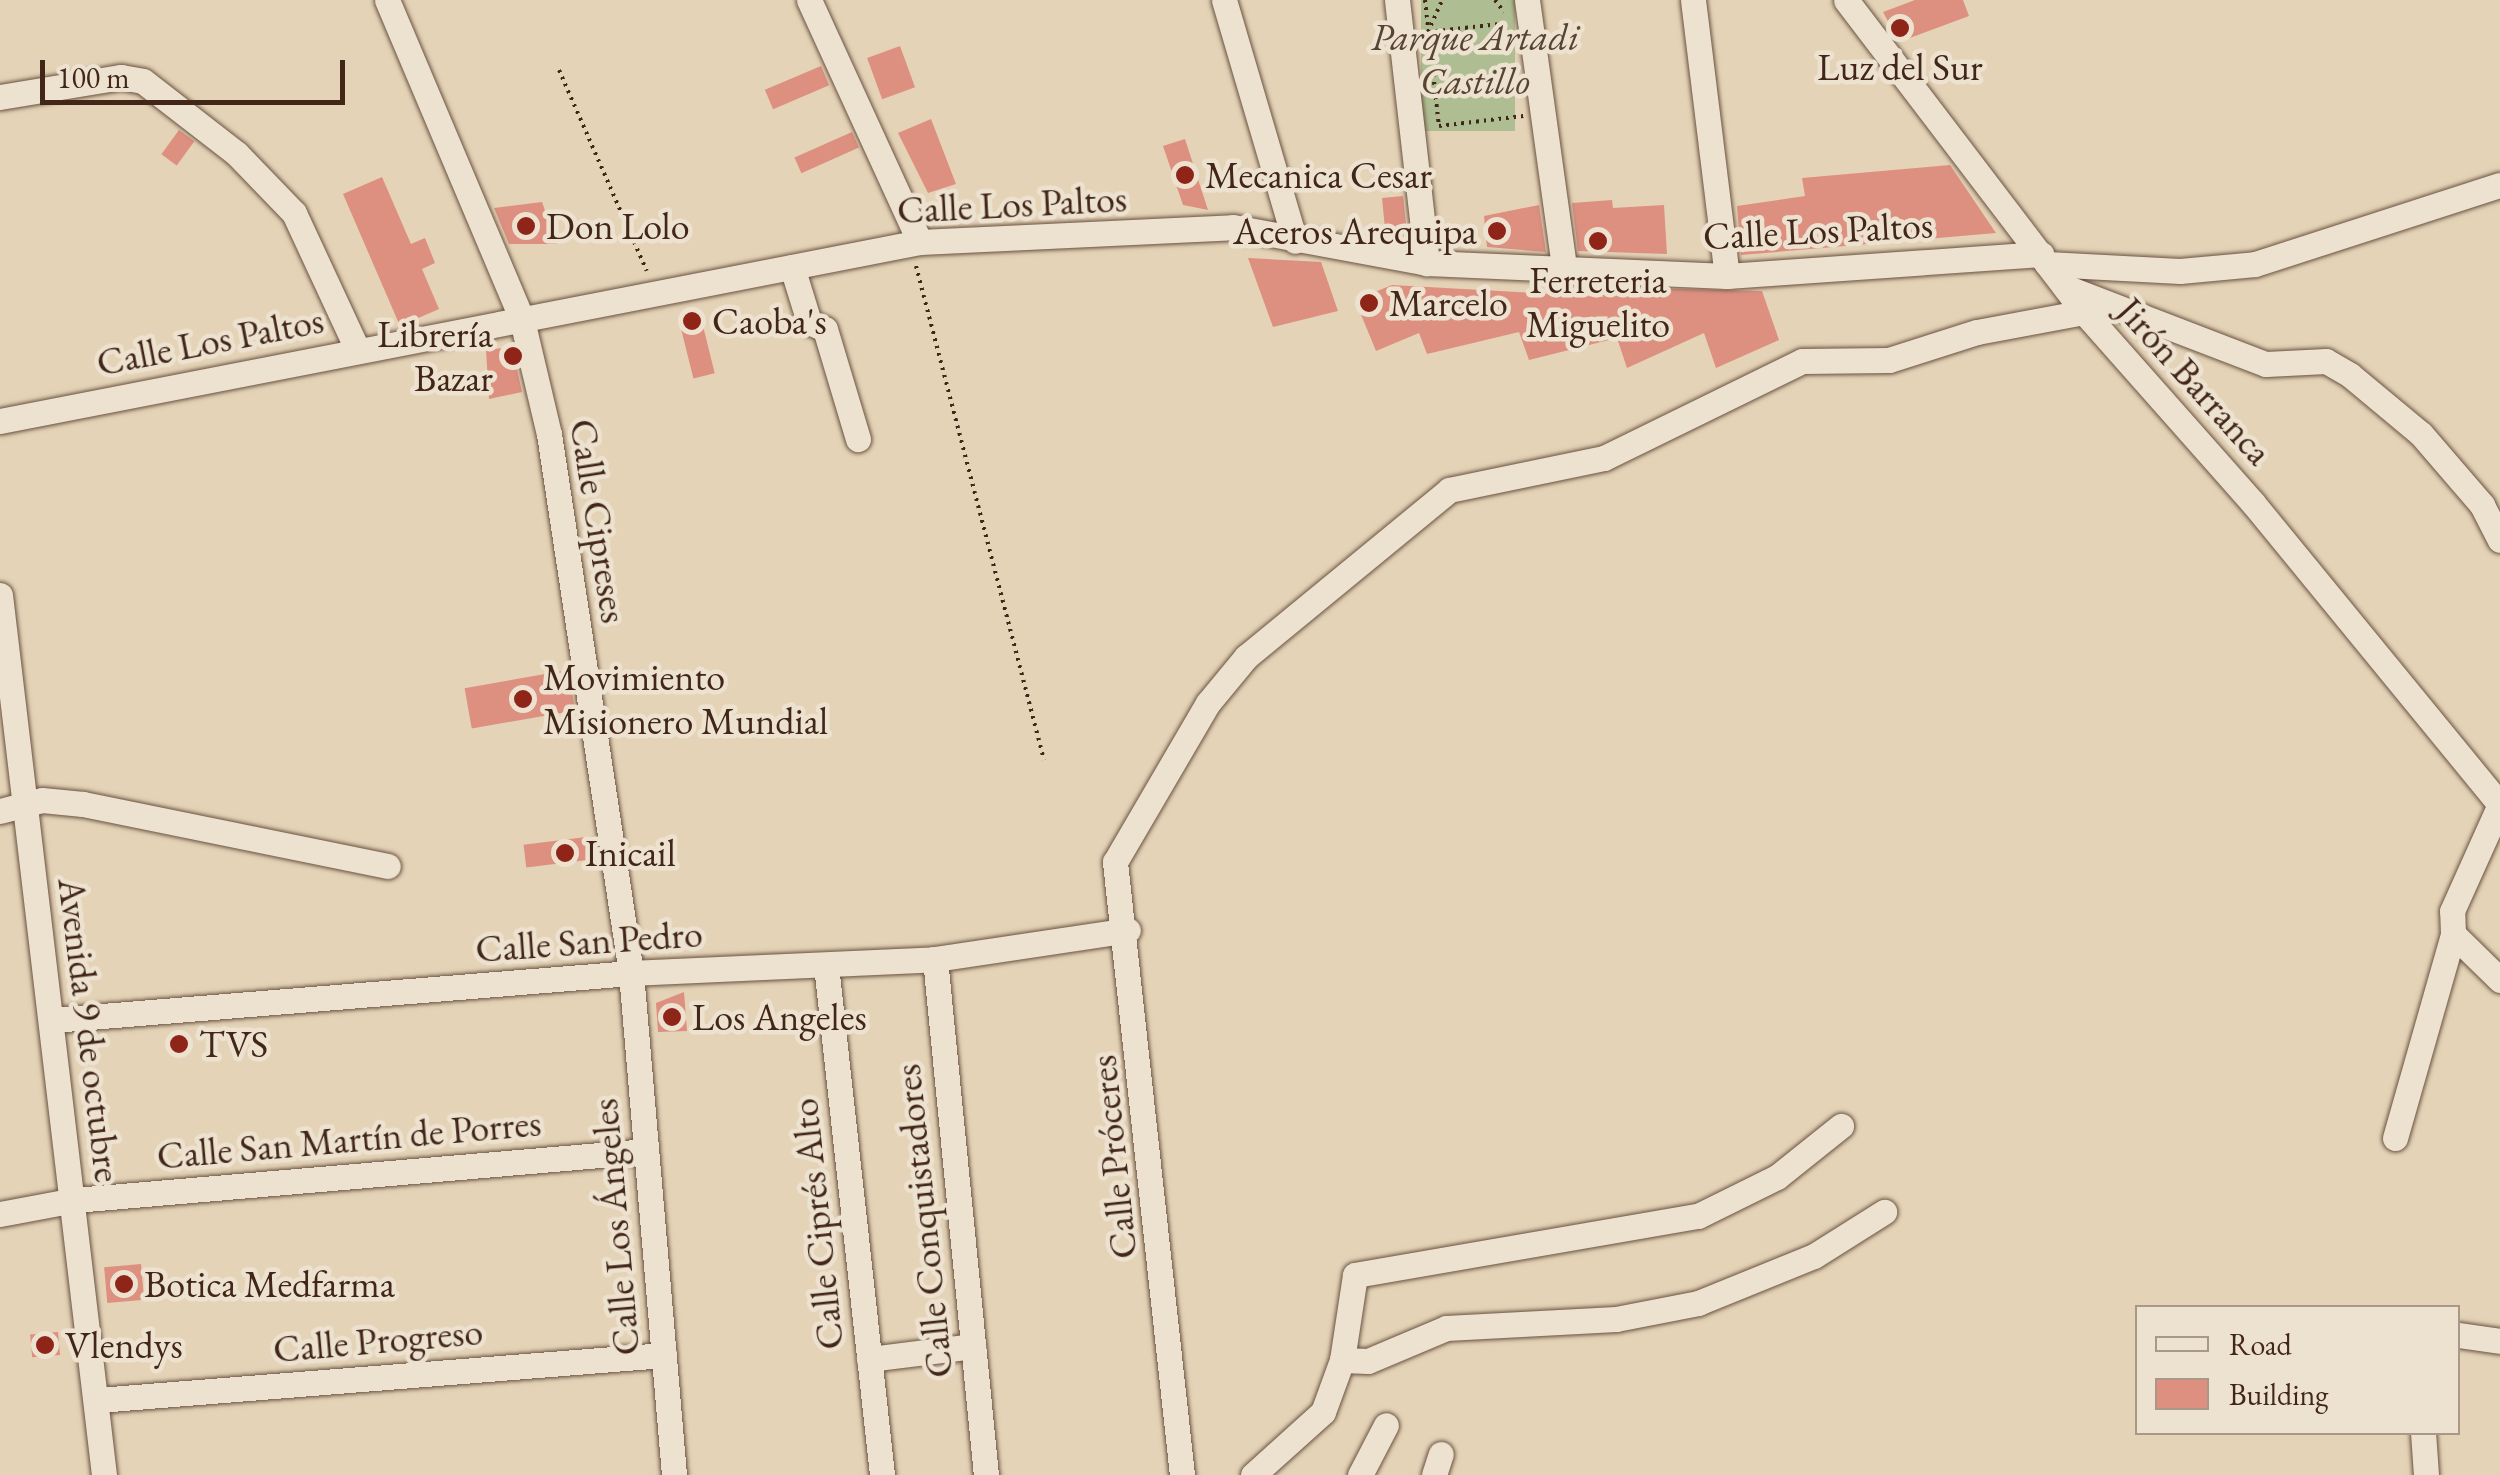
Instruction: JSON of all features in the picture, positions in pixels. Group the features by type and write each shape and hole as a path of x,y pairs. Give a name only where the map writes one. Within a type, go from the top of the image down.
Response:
{"street":[{"name":"Calle Cipreses","path":"387,0 522,320 549,434 631,973"},
{"path":"809,0 915,243"},
{"path":"1224,0 1295,241"},
{"path":"1397,0 1427,263"},
{"path":"1527,0 1565,273"},
{"path":"1693,0 1728,276"},
{"name":"Jirón Barranca","path":"1846,0 2084,312 2253,503 2500,804"},
{"path":"0,98 121,77 143,81 237,154 294,213 357,350"},
{"name":"Calle Los Paltos","path":"0,421 915,243 1233,227 1427,263 1565,273 1728,276 2044,259 2180,271 2256,264 2500,185"},
{"path":"792,267 809,322 825,330 858,439"},
{"path":"2065,287 2266,364 2326,361 2350,375 2420,434 2482,505 2500,540"},
{"name":"Calle Próceres","path":"1182,1475 1128,930 1114,862 1124,835 1246,658 1449,490 1604,458 1802,362 1889,360 1977,332 2084,312"},
{"name":"Avenida 9 de octubre","path":"0,595 11,810 54,1020 104,1475"},
{"path":"11,810 42,800 83,804 388,866"},
{"path":"2395,1138 2453,934 2452,911 2500,804"},
{"name":"Calle San Pedro","path":"54,1020 631,973 935,959 1128,930"},
{"path":"2453,934 2500,980"},
{"name":"Calle Conquistadores","path":"935,959 986,1475"},
{"name":"Calle Ciprés Alto","path":"826,965 882,1475"},
{"name":"Calle Los Ángeles","path":"631,973 674,1475"},
{"path":"1253,1475 1311,1429 1342,1360 1355,1274 1698,1216 1778,1178 1841,1126"},
{"name":"Calle San Martín de Porres","path":"0,1214 74,1200 646,1152"},
{"path":"1342,1360 1368,1361 1446,1328 1616,1320 1698,1303 1801,1262 1884,1212"},
{"path":"2460,1335 2500,1341"},
{"path":"870,1359 973,1346"},
{"name":"Calle Progreso","path":"98,1400 664,1356"},
{"path":"1360,1475 1386,1424"},
{"path":"2422,1435 2426,1475"}],"path":[{"path":"1424,0 1439,126 1526,115 1524,97"},
{"path":"1428,32 1442,0"},
{"path":"1428,32 1516,22 1513,0"},
{"path":"559,70 657,294"},
{"path":"915,243 1044,760"}],"green space":[{"name":"Parque Artadi Castillo","path":"1421,0 1515,0 1515,131 1421,131"}],"building":[{"path":"1915,0 1963,0 1969,16 1899,42 1883,12"},
{"path":"900,46 915,87 882,99 867,58"},
{"path":"821,66 829,85 773,109 765,90"},
{"path":"931,119 956,184 928,193 898,133"},
{"path":"179,130 194,141 177,165 161,154"},
{"path":"852,132 859,148 801,173 794,158"},
{"name":"Mecanica Cesar","path":"1185,139 1208,210 1183,205 1163,146"},
{"path":"1950,165 1996,233 1741,255 1737,206 1805,196 1802,178"},
{"path":"382,177 411,244 425,238 435,263 422,269 439,309 400,326 343,194"},
{"path":"1403,196 1408,243 1386,239 1382,198"},
{"path":"1612,200 1613,208 1664,205 1667,254 1578,251 1572,203"},
{"name":"Don Lolo","path":"542,202 557,244 509,244 494,208"},
{"path":"1539,205 1546,252 1487,247 1484,216"},
{"path":"1248,258 1321,262 1338,311 1273,327"},
{"path":"1392,285 1603,297 1600,287 1762,291 1779,340 1716,368 1704,333 1627,368 1617,338 1529,360 1519,332 1427,354 1419,333 1376,351 1355,300"},
{"path":"700,314 715,373 693,379 679,319"},
{"path":"512,347 522,392 489,399 486,350"},
{"name":"Movimiento Misionero Mundial","path":"568,670 575,710 472,729 465,688"},
{"path":"667,671 669,687 612,694 610,678"},
{"name":"Inicail","path":"594,836 597,859 526,867 524,845"},
{"name":"Los Angeles","path":"684,992 687,1031 658,1032 656,1003"},
{"name":"Botica Medfarma","path":"141,1264 144,1300 107,1303 104,1267"},
{"name":"Vlendys","path":"58,1332 60,1355 32,1357 30,1334"}],"place":[{"name":"Luz del Sur","path":"1900,28"},
{"name":"Mecanica Cesar","path":"1185,175"},
{"name":"Don Lolo","path":"526,226"},
{"name":"Aceros Arequipa","path":"1497,231"},
{"name":"Ferreteria Miguelito","path":"1598,241"},
{"name":"Marcelo","path":"1369,303"},
{"name":"Caoba's","path":"692,321"},
{"name":"Librería Bazar","path":"513,356"},
{"name":"Movimiento Misionero Mundial","path":"523,699"},
{"name":"Inicail","path":"565,853"},
{"name":"Los Angeles","path":"672,1017"},
{"name":"TVS","path":"179,1044"},
{"name":"Botica Medfarma","path":"124,1284"},
{"name":"Vlendys","path":"45,1345"}]}
